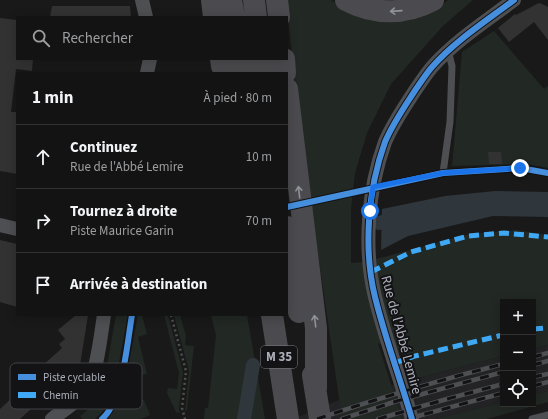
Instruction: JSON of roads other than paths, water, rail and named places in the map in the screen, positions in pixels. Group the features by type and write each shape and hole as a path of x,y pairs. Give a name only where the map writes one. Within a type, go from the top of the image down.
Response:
{"highway":[{"path":"212,0 214,16"},
{"path":"232,0 234,16"},
{"path":"254,0 256,16"},
{"path":"277,0 279,16"},
{"path":"346,0 356,5 386,12 406,11 433,0"},
{"path":"284,60 285,72"},
{"path":"239,64 261,72"},
{"path":"288,97 316,328 316,390"},
{"name":"M 35","path":"288,234 302,330 316,390 320,419"},
{"name":"M 35","path":"272,316 287,409"}],"street":[{"path":"142,0 146,16"},
{"name":"Rue de l'Abbé Lemire","path":"412,419 375,296 368,235 374,180 386,141 403,108 431,68 448,50 514,0"},
{"path":"147,72 150,60"},
{"path":"0,225 16,229"},
{"path":"95,363 104,316"},
{"path":"52,419 64,409"}],"lane":[{"path":"443,173 450,122 452,66 448,50"},
{"path":"532,419 548,415"}],"waterway":[{"path":"379,223 400,217"},
{"path":"244,419 253,365"}],"railway":[{"path":"536,356 548,353"},
{"path":"536,364 548,361"},
{"path":"317,419 456,376 500,365"},
{"path":"342,419 397,401 500,373"},
{"path":"536,376 548,374"},
{"path":"536,385 548,382"},
{"path":"378,419 500,385"},
{"path":"407,419 500,394"}]}
